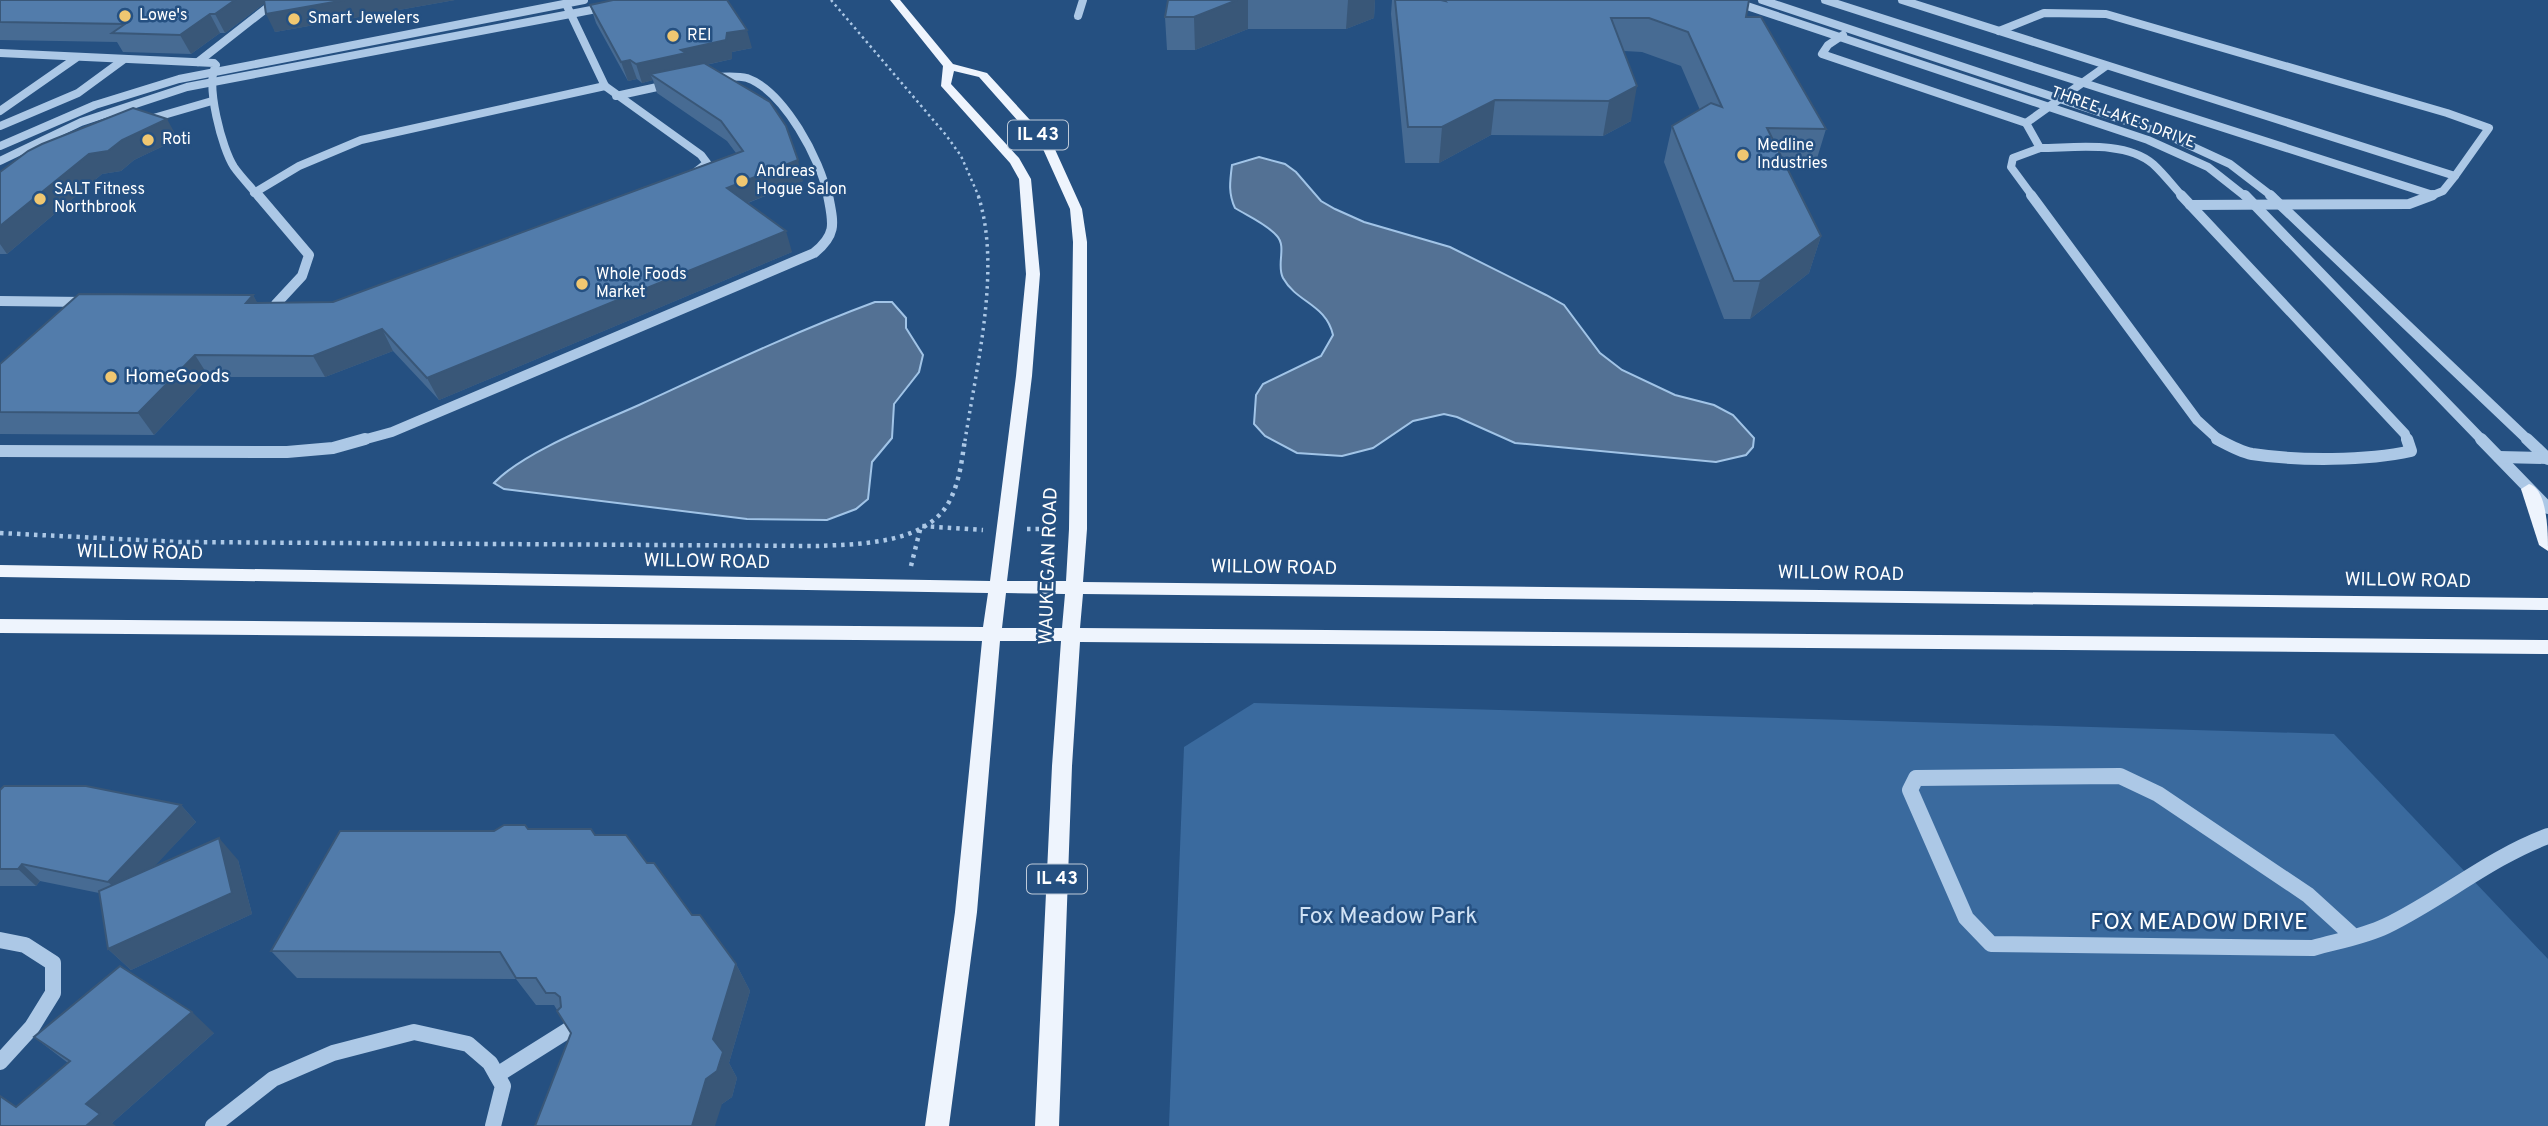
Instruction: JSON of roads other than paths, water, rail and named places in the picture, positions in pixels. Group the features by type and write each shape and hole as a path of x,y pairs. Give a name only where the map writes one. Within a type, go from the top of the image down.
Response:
{"main road":[{"name":"IL 43","path":"895,0 949,66 945,84 1016,161 1025,179 1032,246 1033,274 1024,376 992,632 966,912 937,1126"},
{"name":"WAUKEGAN ROAD","path":"949,66 983,75 1049,148 1076,209 1080,242 1078,529 1061,780 1047,1126"},
{"path":"2529,489 2548,545"},
{"name":"WILLOW ROAD","path":"0,571 2548,604"},
{"path":"0,626 992,632 2548,648"}],"street":[{"path":"198,62 277,0"},
{"path":"0,161 80,122 156,96 568,9 584,0"},
{"path":"1078,16 1083,0"},
{"name":"THREE LAKES DRIVE","path":"1729,0 2050,107 2191,158 2227,179 2548,508"},
{"path":"1825,0 2433,195"},
{"path":"1902,0 2455,176"},
{"path":"1755,9 1768,1"},
{"name":"THREE LAKES DRIVE","path":"1768,1 2165,134 2211,153 2246,174 2285,206 2548,458"},
{"path":"0,146 36,128 121,96 212,72 568,9 620,5"},
{"path":"568,9 605,86 701,155 707,163 705,168 685,178"},
{"path":"1999,31 2044,13 2106,14 2447,113 2489,128 2443,191 2409,204 2190,205"},
{"path":"1853,30 1828,45 1822,54 2026,123 2040,148"},
{"path":"0,54 214,63 216,65 212,72 212,101 232,165 309,255 309,264 303,274 276,304"},
{"path":"0,111 76,58"},
{"path":"0,126 78,93 123,60"},
{"path":"2026,123 2106,66"},
{"path":"0,451 287,452 344,445 402,428 824,247 834,225 827,189 813,153 786,110 754,79 721,76 696,79"},
{"path":"616,96 683,82"},
{"path":"254,193 299,166 361,140 605,86"},
{"path":"128,127 212,101"},
{"path":"2040,148 2098,149 2142,155 2405,434 2411,451 2383,457 2250,454 2218,440 2189,409 2011,167 2013,158 2040,148"},
{"path":"0,302 91,302"},
{"path":"262,304 287,304"},
{"path":"2499,457 2548,458"},
{"name":"FOX MEADOW DRIVE","path":"2353,936 2308,895 2158,794 2120,776 1916,778 1910,790 1966,918 1991,944 2313,948 2353,936 2385,926 2522,844 2548,836"},
{"path":"0,940 25,945 53,963 53,993 32,1027 0,1062"},
{"path":"497,1075 570,1029"},
{"path":"213,1126 274,1079 332,1053 414,1032 468,1044 490,1063 503,1086 493,1126"}],"place":[{"name":"Lowe's","path":"125,16"},
{"name":"Smart Jewelers","path":"294,19"},
{"name":"REI","path":"673,36"},
{"name":"Roti","path":"148,140"},
{"name":"Medline Industries","path":"1743,155"},
{"name":"Andreas Hogue Salon","path":"742,181"},
{"name":"SALT Fitness Northbrook","path":"40,199"},
{"name":"Whole Foods Market","path":"582,284"},
{"name":"HomeGoods","path":"111,377"}],"park label":[{"name":"Fox Meadow Park","path":"1388,917"}]}
